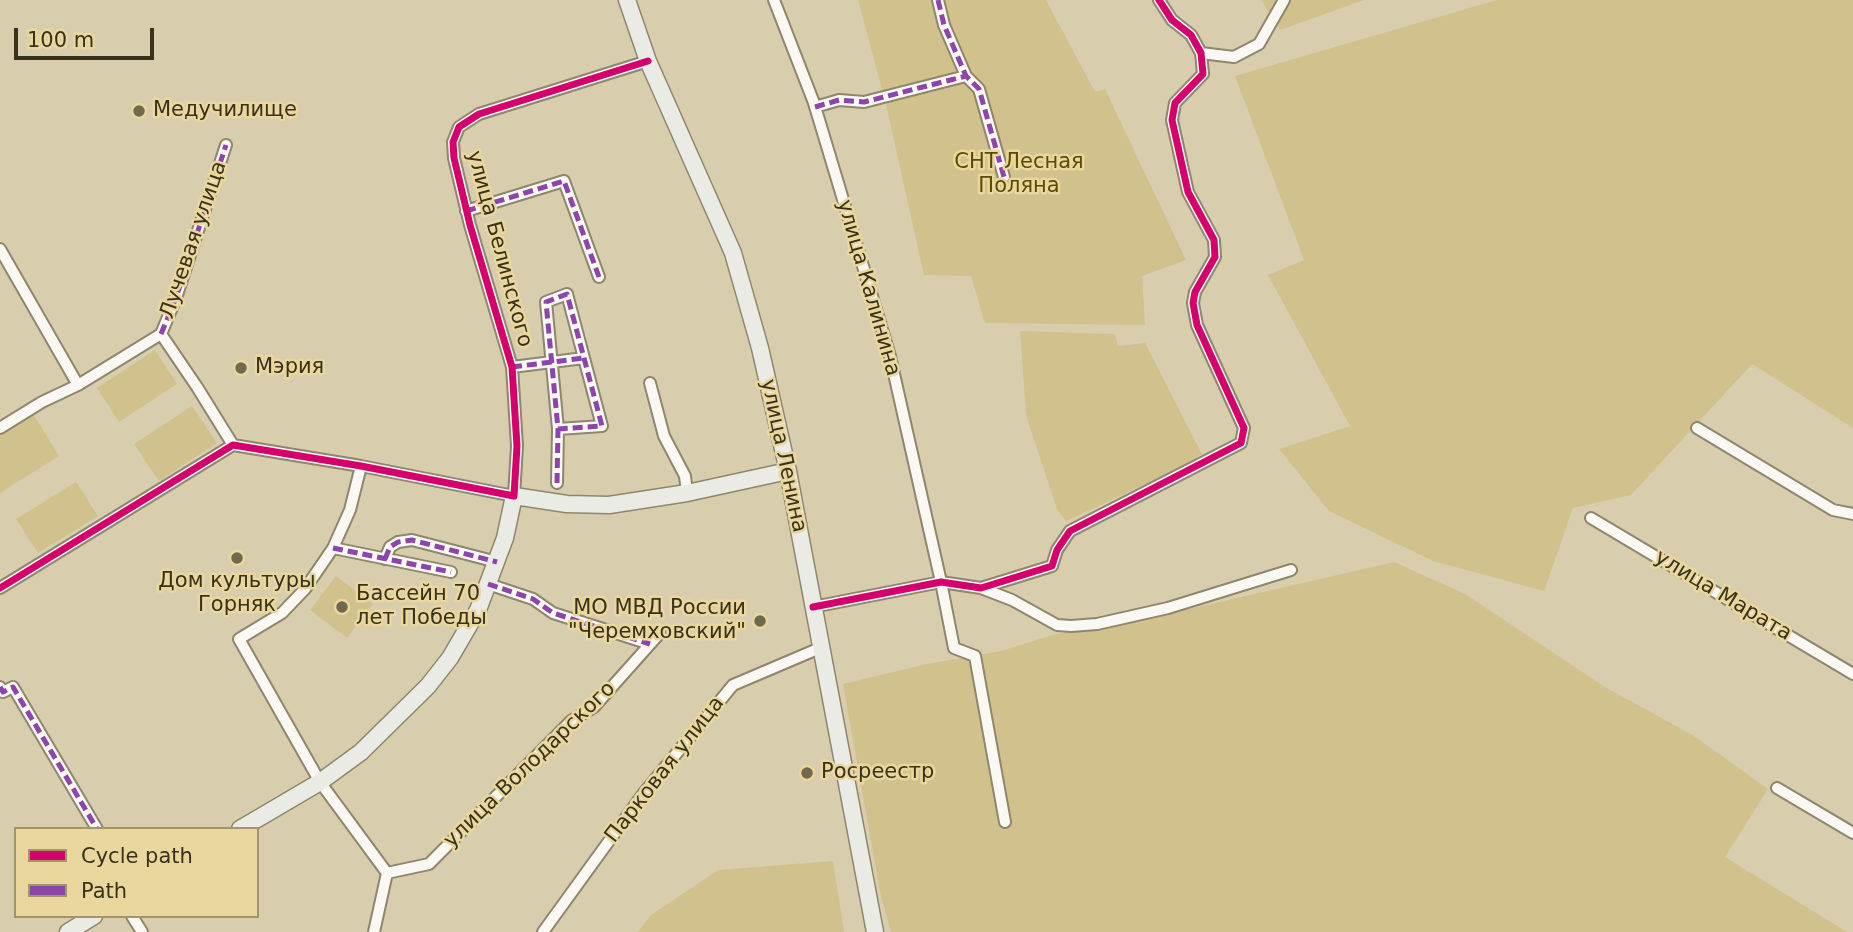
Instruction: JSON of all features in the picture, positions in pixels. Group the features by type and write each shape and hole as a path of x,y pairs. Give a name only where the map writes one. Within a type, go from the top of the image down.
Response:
{"main road":[{"name":"улица Ленина","path":"627,0 648,61 733,253 775,406 875,932"},
{"path":"514,496 567,504 609,505 687,493 788,471"},
{"name":"улица Белинского","path":"243,827 320,782 361,752 428,686 450,657 478,610 505,538 514,496"},
{"path":"68,932 91,918"}],"street":[{"name":"улица Калинина","path":"774,0 815,107 890,356 954,648 975,656 1005,822"},
{"path":"938,0 944,24 966,76 979,89 1004,177"},
{"path":"981,588 1052,566 1057,550 1070,531 1241,443 1244,436 1244,428 1197,325 1193,303 1195,292 1215,257 1214,240 1188,192 1172,120 1175,103 1203,74 1201,53 1191,35 1172,20 1159,0"},
{"path":"1201,53 1234,57 1259,44 1284,0"},
{"name":"улица Белинского","path":"514,496 517,446 512,367 466,211 453,142 459,128 479,114 648,61"},
{"path":"815,107 839,100 864,102 966,76"},
{"name":"Лучевая улица","path":"161,334 176,298 226,145"},
{"name":"улица Белинского","path":"466,211 564,181 599,277"},
{"path":"0,249 78,385"},
{"name":"улица Белинского","path":"557,483 558,429 546,302 567,295 602,426 558,429"},
{"path":"0,428 42,402 78,385 161,334 233,445"},
{"name":"улица Белинского","path":"512,367 584,358"},
{"path":"650,383 664,436 685,476 687,493"},
{"path":"1697,428 1833,510 1853,514"},
{"path":"0,588 233,445 514,496"},
{"path":"361,467 350,510 333,548 305,589 282,613 239,639 320,782 387,873 374,932"},
{"name":"улица Марата","path":"1591,518 1853,674"},
{"path":"385,559 390,547 398,542 412,540 497,562"},
{"path":"333,548 451,572"},
{"path":"813,607 941,582 981,588 1012,600 1057,625 1097,624 1168,608 1291,570"},
{"path":"488,584 533,599 553,613 650,644"},
{"name":"улица Володарского","path":"387,873 429,864 571,721 594,707 660,633"},
{"name":"Парковая улица","path":"543,932 643,794 733,685 820,648"},
{"path":"0,687 3,692 13,687 96,827"},
{"path":"1777,788 1853,833"}],"green space":[{"name":"СНТ Лесная Поляна","path":"858,0 1046,0 1095,92 1105,89 1186,260 1142,276 1145,325 985,323 971,276 924,275 886,104"},
{"path":"1261,0 1364,0 1280,30"},
{"path":"1497,0 1853,0 1853,428 1752,364 1631,495 1573,508 1544,591 1433,561 1329,511 1279,449 1350,426 1268,275 1304,260 1235,76"},
{"path":"1020,331 1115,334 1118,346 1145,343 1202,454 1182,467 1066,521 1057,509 1026,415"},
{"path":"155,350 177,384 119,422 97,388"},
{"path":"192,406 217,443 159,481 134,444"},
{"path":"34,415 59,456 0,493 0,436"},
{"path":"76,482 98,516 38,553 16,519"},
{"path":"1394,562 1465,594 1605,687 1694,736 1768,789 1725,857 1847,932 891,932 881,897 843,684 927,664 1001,651 1056,634 1102,629"},
{"name":"Бассейн 70 лет Победы","path":"336,576 373,604 347,638 310,610"},
{"path":"833,861 844,932 638,932 651,915 718,870"}],"marked path":[{"path":"938,0 944,25 966,76"},
{"path":"815,107 839,100 864,102 966,76 979,89 1004,177"},
{"path":"161,334 176,298 226,145"},
{"path":"466,211 564,181 599,277"},
{"path":"557,483 558,429 546,302 567,294 602,426 558,429"},
{"path":"512,367 584,358"},
{"path":"385,559 390,547 398,542 412,540 497,562"},
{"path":"333,548 451,572"},
{"path":"488,584 533,599 553,613 650,644"},
{"path":"0,687 3,692 13,687 96,827"}],"cycle path":[{"path":"813,607 941,582 981,588 1052,566 1057,550 1070,531 1241,443 1244,428 1197,325 1193,303 1195,292 1215,257 1214,240 1188,192 1172,120 1175,103 1203,74 1201,53 1191,35 1172,20 1159,0"},
{"path":"0,588 233,445 361,466 514,496 517,446 512,367 470,225 454,158 453,142 459,127 479,114 648,61"}],"place":[{"name":"Медучилище","path":"139,111"},
{"name":"Мэрия","path":"241,368"},
{"name":"Дом культуры Горняк","path":"237,558"},
{"name":"Бассейн 70 лет Победы","path":"342,607"},
{"name":"МО МВД России \"Черемховский\"","path":"760,621"},
{"name":"Росреестр","path":"807,773"}]}
